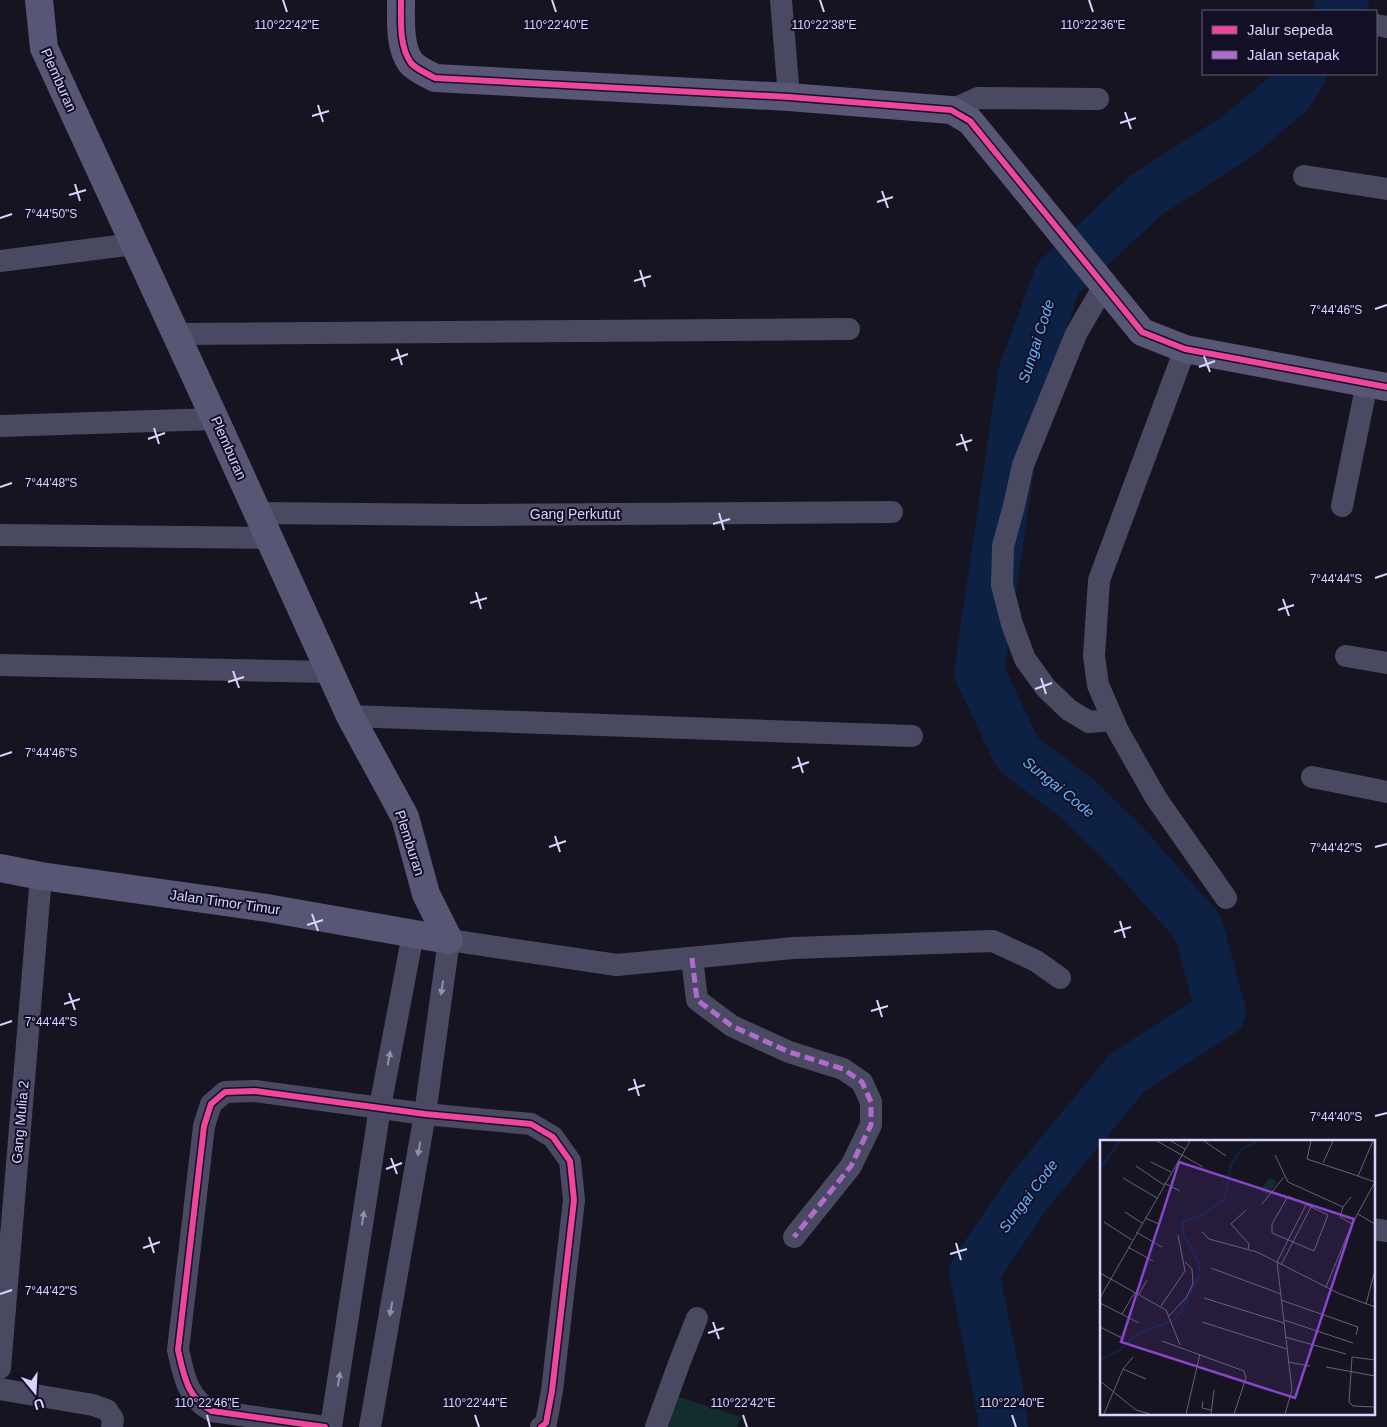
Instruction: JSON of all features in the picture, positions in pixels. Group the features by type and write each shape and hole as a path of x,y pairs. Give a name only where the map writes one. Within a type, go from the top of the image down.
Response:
{"street":[{"name":"Plemburan","path":"38,0 44,48 216,419 350,716 405,817 426,894 449,940"},
{"path":"401,0 400,31 406,52 412,63 435,78 789,97 951,110 970,121 1142,332 1185,349 1377,385 1342,506"},
{"path":"781,0 789,97"},
{"path":"951,110 978,98 1098,99"},
{"path":"1304,176 1387,189"},
{"path":"0,261 134,244"},
{"path":"1104,286 1076,334 1022,464 1014,506 1003,546 1002,585 1012,624 1025,659 1046,688 1069,710 1089,722 1113,720"},
{"path":"176,334 850,329"},
{"path":"1185,349 1099,580 1094,656 1098,685 1113,720 1156,798 1226,898"},
{"path":"0,426 216,419"},
{"name":"Gang Perkutut","path":"258,513 479,515 892,512"},
{"path":"0,535 270,538"},
{"path":"1346,656 1387,663"},
{"path":"0,665 330,672"},
{"path":"350,716 912,736"},
{"path":"1312,777 1387,792"},
{"name":"Jalan Timor Timur","path":"0,868 41,876 266,908 449,940"},
{"name":"Gang Mulia 2","path":"0,1368 41,876"},
{"name":"Plemburan","path":"413,934 426,894"},
{"path":"331,1427 380,1107 413,934"},
{"path":"370,1427 425,1114 449,940 617,965 793,948 993,941 1036,961 1060,978"},
{"path":"692,958 697,1000 732,1026 789,1052 843,1069 862,1082 871,1102 871,1125 851,1166 794,1237"},
{"path":"325,1427 212,1411 202,1406 193,1398 188,1384 178,1350 204,1126 210,1104 226,1092 255,1091 425,1114 531,1124 554,1137 570,1161 574,1200 552,1391 546,1423 541,1427"},
{"path":"1374,1229 1387,1231"},
{"path":"656,1427 697,1318"},
{"path":"0,1390 93,1404 107,1410 113,1419 112,1427"}],"green space":[{"path":"677,1396 741,1417 737,1427 666,1427"}],"waterway":[{"name":"Sungai Code","path":"1339,10 1344,0"},
{"name":"Sungai Code","path":"1003,1427 1002,1411 974,1272 1027,1194 1127,1073 1221,1012 1198,927 1125,845 1078,799 1018,754 979,672 1023,374 1058,278 1146,195 1238,136 1289,93 1300,75"}],"marked path":[{"path":"692,958 697,1000 732,1026 789,1052 843,1069 862,1082 871,1102 871,1125 851,1166 794,1237"}],"cycle path":[{"path":"401,0 402,33 407,56 416,67 435,78 789,97 951,110 970,121 1142,332 1185,349 1387,387"},
{"path":"325,1427 212,1411 197,1400 185,1377 178,1350 204,1126 211,1104 225,1092 255,1091 425,1114 531,1124 553,1137 570,1161 574,1200 552,1391 546,1423 541,1427"}]}
